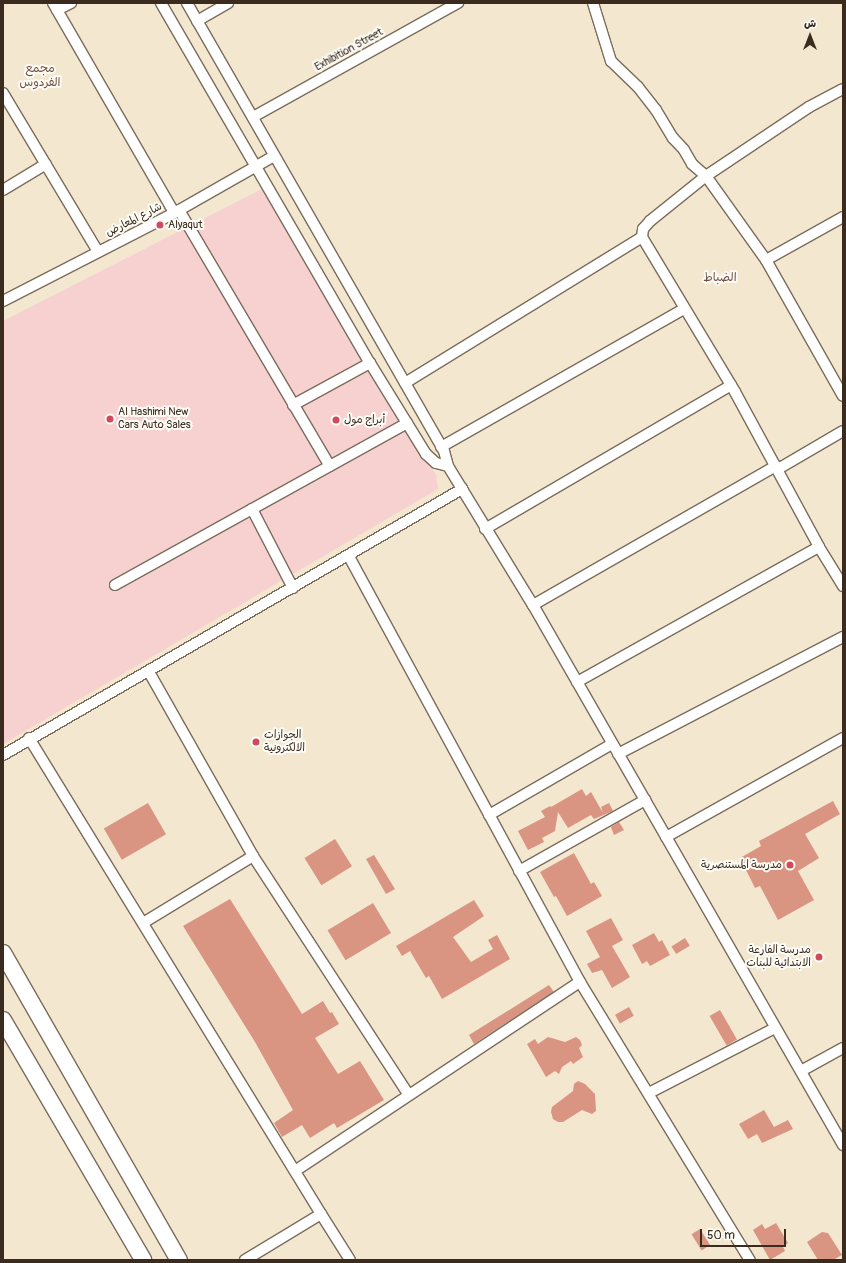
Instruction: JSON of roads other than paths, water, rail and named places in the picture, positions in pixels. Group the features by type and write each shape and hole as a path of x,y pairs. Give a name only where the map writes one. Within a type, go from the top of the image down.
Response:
{"main road":[{"path":"3,953 179,1260"},
{"path":"3,1020 143,1260"}],"street":[{"path":"71,3 55,7 330,466"},
{"path":"161,3 370,363 430,459 436,463 448,466"},
{"path":"187,3 405,383 446,456 448,466 485,529 533,605 843,1145"},
{"path":"197,21 228,3"},
{"name":"Exhibition Street","path":"252,117 458,3"},
{"path":"593,3 611,61 638,87 692,164 706,176 766,260 843,396"},
{"path":"843,89 809,107 706,176 650,221 643,229 642,237 731,386 819,547 843,586"},
{"path":"3,94 98,252"},
{"name":"شارع المعارض","path":"3,301 177,212 256,168 274,156"},
{"path":"3,190 46,164"},
{"path":"766,260 843,217"},
{"path":"405,383 642,237"},
{"path":"441,447 684,309"},
{"path":"294,405 370,363"},
{"path":"485,529 731,386"},
{"path":"115,585 408,423"},
{"path":"533,605 843,431"},
{"path":"3,755 29,738 149,672 462,489"},
{"path":"252,509 293,588"},
{"path":"577,682 819,547"},
{"path":"349,556 580,982 750,1260"},
{"path":"618,754 843,637"},
{"path":"149,672 253,856 409,1095"},
{"path":"29,738 350,1260"},
{"path":"666,838 843,738"},
{"path":"489,815 612,744"},
{"path":"519,871 645,800"},
{"path":"143,923 253,856"},
{"path":"295,1171 580,982"},
{"path":"649,1093 776,1028"},
{"path":"801,1071 843,1048"},
{"path":"245,1260 321,1214"}],"place":[{"name":"Alyaqut","path":"160,225"},
{"name":"Al Hashimi New Cars Auto Sales","path":"110,419"},
{"name":"أبراج مول","path":"336,420"},
{"name":"الجوازات الالكترونية","path":"256,742"},
{"name":"مدرسة المستنصرية","path":"790,865"},
{"name":"مدرسة الفارعة الابتدائية للبنات","path":"819,957"}],"district":[{"name":"مجمع الفردوس","path":"40,76"},
{"name":"الضباط","path":"720,278"}]}
